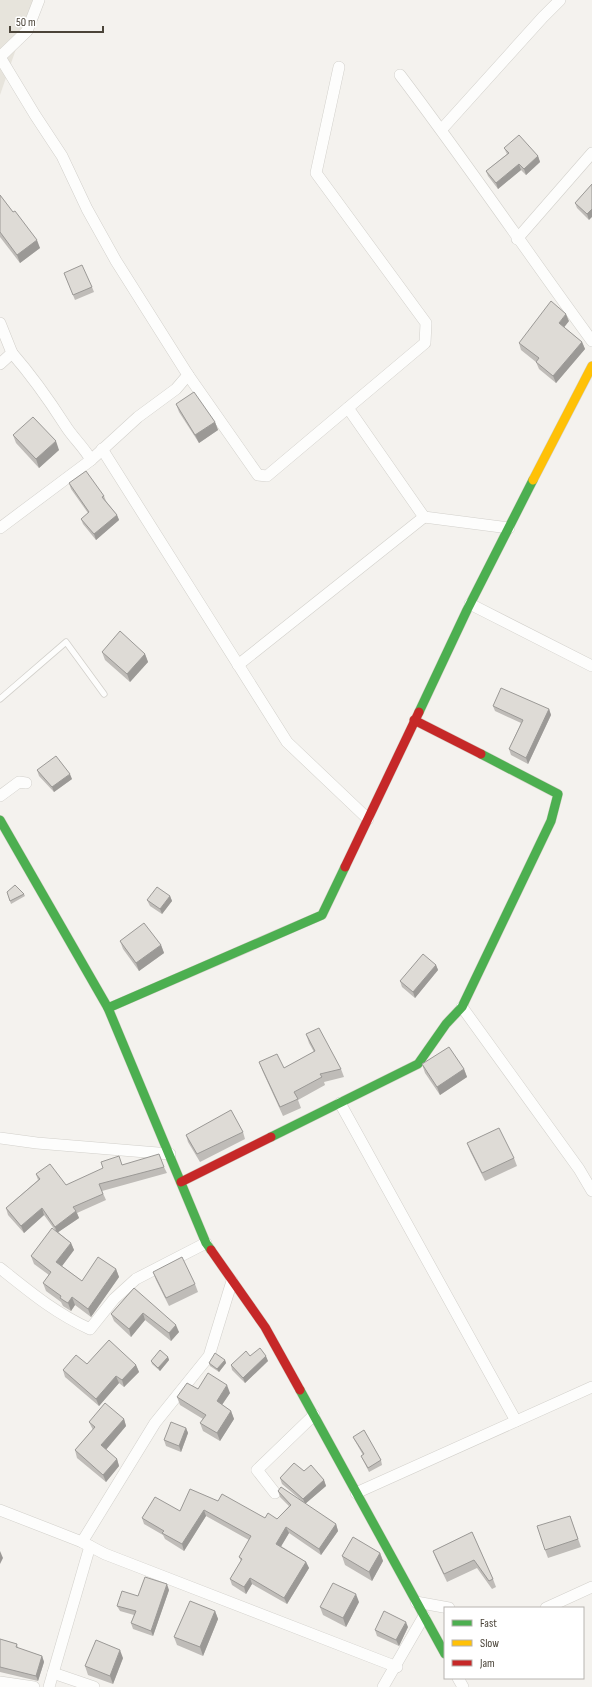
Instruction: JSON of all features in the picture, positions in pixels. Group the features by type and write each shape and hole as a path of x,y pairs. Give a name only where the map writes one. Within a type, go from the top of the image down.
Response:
{"street":[{"path":"39,0 27,31 0,57 62,156 87,210 116,261 188,375 258,475 268,476 426,343 426,323 316,173 339,67"},
{"path":"442,129 560,0"},
{"path":"400,75 442,129 517,239 592,341"},
{"path":"517,239 592,153"},
{"path":"0,322 12,353 43,390 54,410 77,441 85,448 91,460"},
{"path":"0,364 12,353"},
{"path":"108,1008 322,915 470,604 592,366"},
{"path":"0,528 91,460 138,417 176,389 188,375"},
{"path":"348,408 424,517"},
{"path":"102,450 287,742 368,819"},
{"path":"238,665 424,517 509,528"},
{"path":"470,604 592,666"},
{"path":"181,1182 418,1064 446,1024 462,1007 551,821 558,794 414,720"},
{"path":"0,796 19,782 26,783"},
{"path":"0,820 108,1008 206,1243 266,1327 444,1651"},
{"path":"462,1007 579,1169 592,1191"},
{"path":"340,1103 516,1421"},
{"path":"0,1138 37,1144 170,1154"},
{"path":"0,1268 41,1302 66,1318 90,1329 114,1299 136,1279 206,1243"},
{"path":"48,1687 53,1673 86,1544 155,1423 209,1356 232,1281"},
{"path":"356,1493 592,1387"},
{"path":"276,1493 257,1470 314,1415"},
{"path":"0,1510 86,1544 105,1554 396,1667"},
{"path":"548,1607 592,1587"},
{"path":"416,1602 444,1607"},
{"path":"383,1687 396,1667 424,1616"},
{"path":"53,1673 94,1687"},
{"path":"0,1682 34,1687"}],"lane":[{"path":"0,699 66,642 104,694"}],"shaded area":[{"path":"0,0 33,0 0,95"}],"building":[{"path":"519,135 538,156 524,169 519,164 496,183 486,171 509,153 504,148"},
{"path":"592,184 592,209 587,214 575,203"},
{"path":"0,195 13,212 15,211 37,240 17,255 0,232"},
{"path":"82,265 92,287 73,295 64,273"},
{"path":"551,301 566,314 559,323 582,342 553,376 536,362 539,358 519,343"},
{"path":"194,392 215,422 195,435 176,404"},
{"path":"33,417 56,441 36,459 13,435"},
{"path":"86,471 104,496 102,497 117,515 94,534 81,519 89,512 69,483"},
{"path":"120,631 145,654 127,674 102,652"},
{"path":"501,688 549,709 526,758 509,749 523,720 493,706"},
{"path":"56,756 70,774 52,787 37,770"},
{"path":"15,885 24,894 10,901 7,892"},
{"path":"157,887 170,896 160,909 147,900"},
{"path":"144,923 161,945 136,963 120,941"},
{"path":"423,954 436,965 413,992 400,981"},
{"path":"319,1028 341,1069 320,1074 322,1077 294,1092 298,1099 280,1107 259,1062 277,1054 284,1068 315,1051 306,1034"},
{"path":"449,1047 464,1069 437,1087 422,1064"},
{"path":"231,1110 243,1132 197,1154 186,1135"},
{"path":"499,1128 514,1158 482,1173 467,1143"},
{"path":"159,1154 164,1167 99,1184 103,1194 73,1207 76,1211 55,1227 42,1208 21,1226 6,1208 40,1179 36,1174 50,1164 66,1185 103,1168 101,1162 119,1156 122,1165"},
{"path":"52,1228 71,1243 56,1262 82,1281 98,1257 116,1269 88,1309 72,1297 68,1303 66,1302 60,1298 61,1296 43,1283 51,1272 31,1256"},
{"path":"182,1257 195,1284 166,1298 153,1272"},
{"path":"134,1288 176,1325 169,1333 143,1313 129,1329 111,1314"},
{"path":"109,1340 136,1365 122,1380 116,1376 96,1399 63,1370 76,1355 87,1364"},
{"path":"260,1348 266,1356 243,1378 231,1365 246,1351 250,1356"},
{"path":"160,1350 168,1357 158,1368 151,1361"},
{"path":"215,1353 225,1360 217,1369 209,1363"},
{"path":"208,1373 227,1385 217,1401 231,1411 217,1433 200,1423 206,1415 177,1397 187,1383 198,1389"},
{"path":"105,1403 124,1419 101,1445 117,1459 103,1475 75,1450 95,1427 89,1422"},
{"path":"171,1422 186,1428 179,1446 164,1440"},
{"path":"364,1430 381,1460 368,1468 361,1456 364,1454 353,1437"},
{"path":"294,1463 304,1471 311,1465 324,1480 303,1499 280,1478"},
{"path":"281,1487 336,1524 319,1549 286,1527 276,1544 306,1562 284,1598 250,1578 244,1587 230,1579 242,1559 239,1557 251,1536 204,1510 182,1544 162,1533 164,1531 142,1518 155,1497 180,1511 190,1489 218,1501 222,1494 265,1518 268,1513 277,1519 291,1505 278,1491"},
{"path":"570,1516 578,1539 545,1550 537,1526"},
{"path":"472,1532 493,1579 489,1581 474,1560 444,1574 433,1551"},
{"path":"353,1537 380,1553 369,1572 342,1556"},
{"path":"145,1577 167,1584 151,1631 131,1623 136,1611 117,1606 122,1591 138,1596"},
{"path":"333,1583 356,1594 343,1618 320,1607"},
{"path":"190,1601 215,1611 200,1647 174,1637"},
{"path":"384,1611 406,1622 396,1640 375,1630"},
{"path":"0,1639 17,1644 16,1647 42,1656 36,1676 0,1667"},
{"path":"96,1640 120,1650 110,1676 85,1666"}],"traffic: fast":[{"path":"419,712 467,610 533,480"},
{"path":"271,1137 418,1064 446,1024 462,1007 551,821 558,794 481,754"},
{"path":"0,820 108,1008 206,1243 211,1250"},
{"path":"108,1008 322,915 345,867"},
{"path":"300,1390 444,1652"}],"traffic: slow":[{"path":"533,480 592,366"}],"traffic: jam":[{"path":"345,867 419,712"},
{"path":"414,720 481,754"},
{"path":"181,1182 271,1137"},
{"path":"211,1250 265,1327 300,1390"}]}
